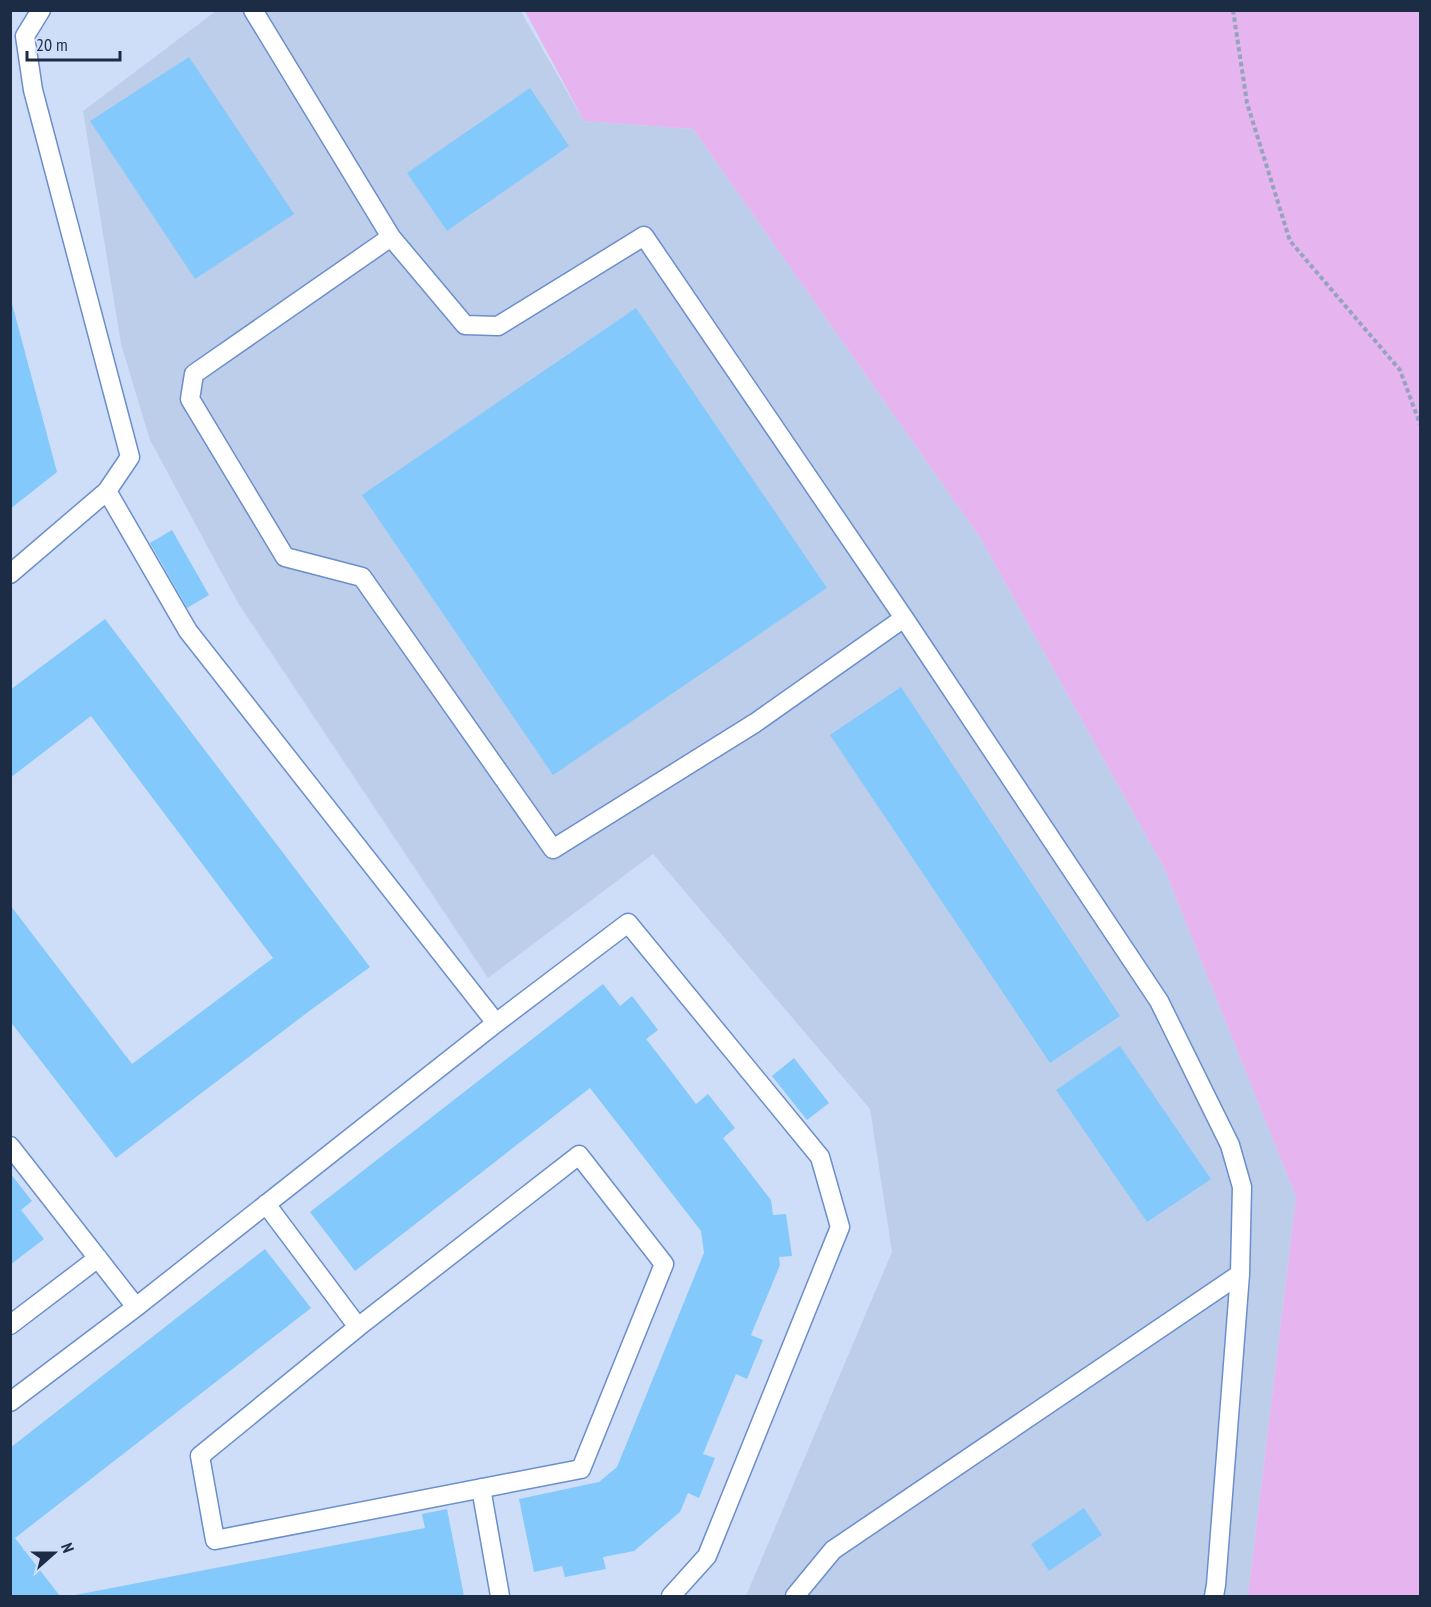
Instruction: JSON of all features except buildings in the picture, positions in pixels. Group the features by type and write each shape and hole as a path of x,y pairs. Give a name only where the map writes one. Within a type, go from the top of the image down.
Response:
{"lane":[{"path":"10,574 107,491 130,457 18,38 40,10"},
{"path":"253,10 391,237 465,325 498,326 644,236 904,618 1159,1001 1230,1145 1242,1187 1240,1274 1214,1596"},
{"path":"391,237 194,374 190,399 285,557 362,577 553,849 755,723 904,618"},
{"path":"107,491 188,631 496,1023"},
{"path":"10,1402 136,1307 496,1023 628,923 820,1157 840,1227 707,1556 670,1596"},
{"path":"10,1146 136,1307"},
{"path":"579,1155 664,1264 581,1468 215,1540 200,1456 358,1327 579,1155"},
{"path":"266,1204 358,1327"},
{"path":"10,1326 98,1258"},
{"path":"795,1596 833,1550 1240,1274"},
{"path":"481,1488 500,1596"}],"path":[{"path":"1233,10 1247,103 1290,241 1400,370 1420,424"}],"shaded area":[{"path":"520,10 584,121 693,129 981,539 1164,868 1296,1197 1248,1596 746,1596 892,1252 870,1109 653,854 488,978 238,603 150,440 121,344 83,111 216,11"},
{"path":"525,11 1420,11 1420,1596 1248,1596 1296,1197 1164,868 981,539 693,129 584,121"}]}
